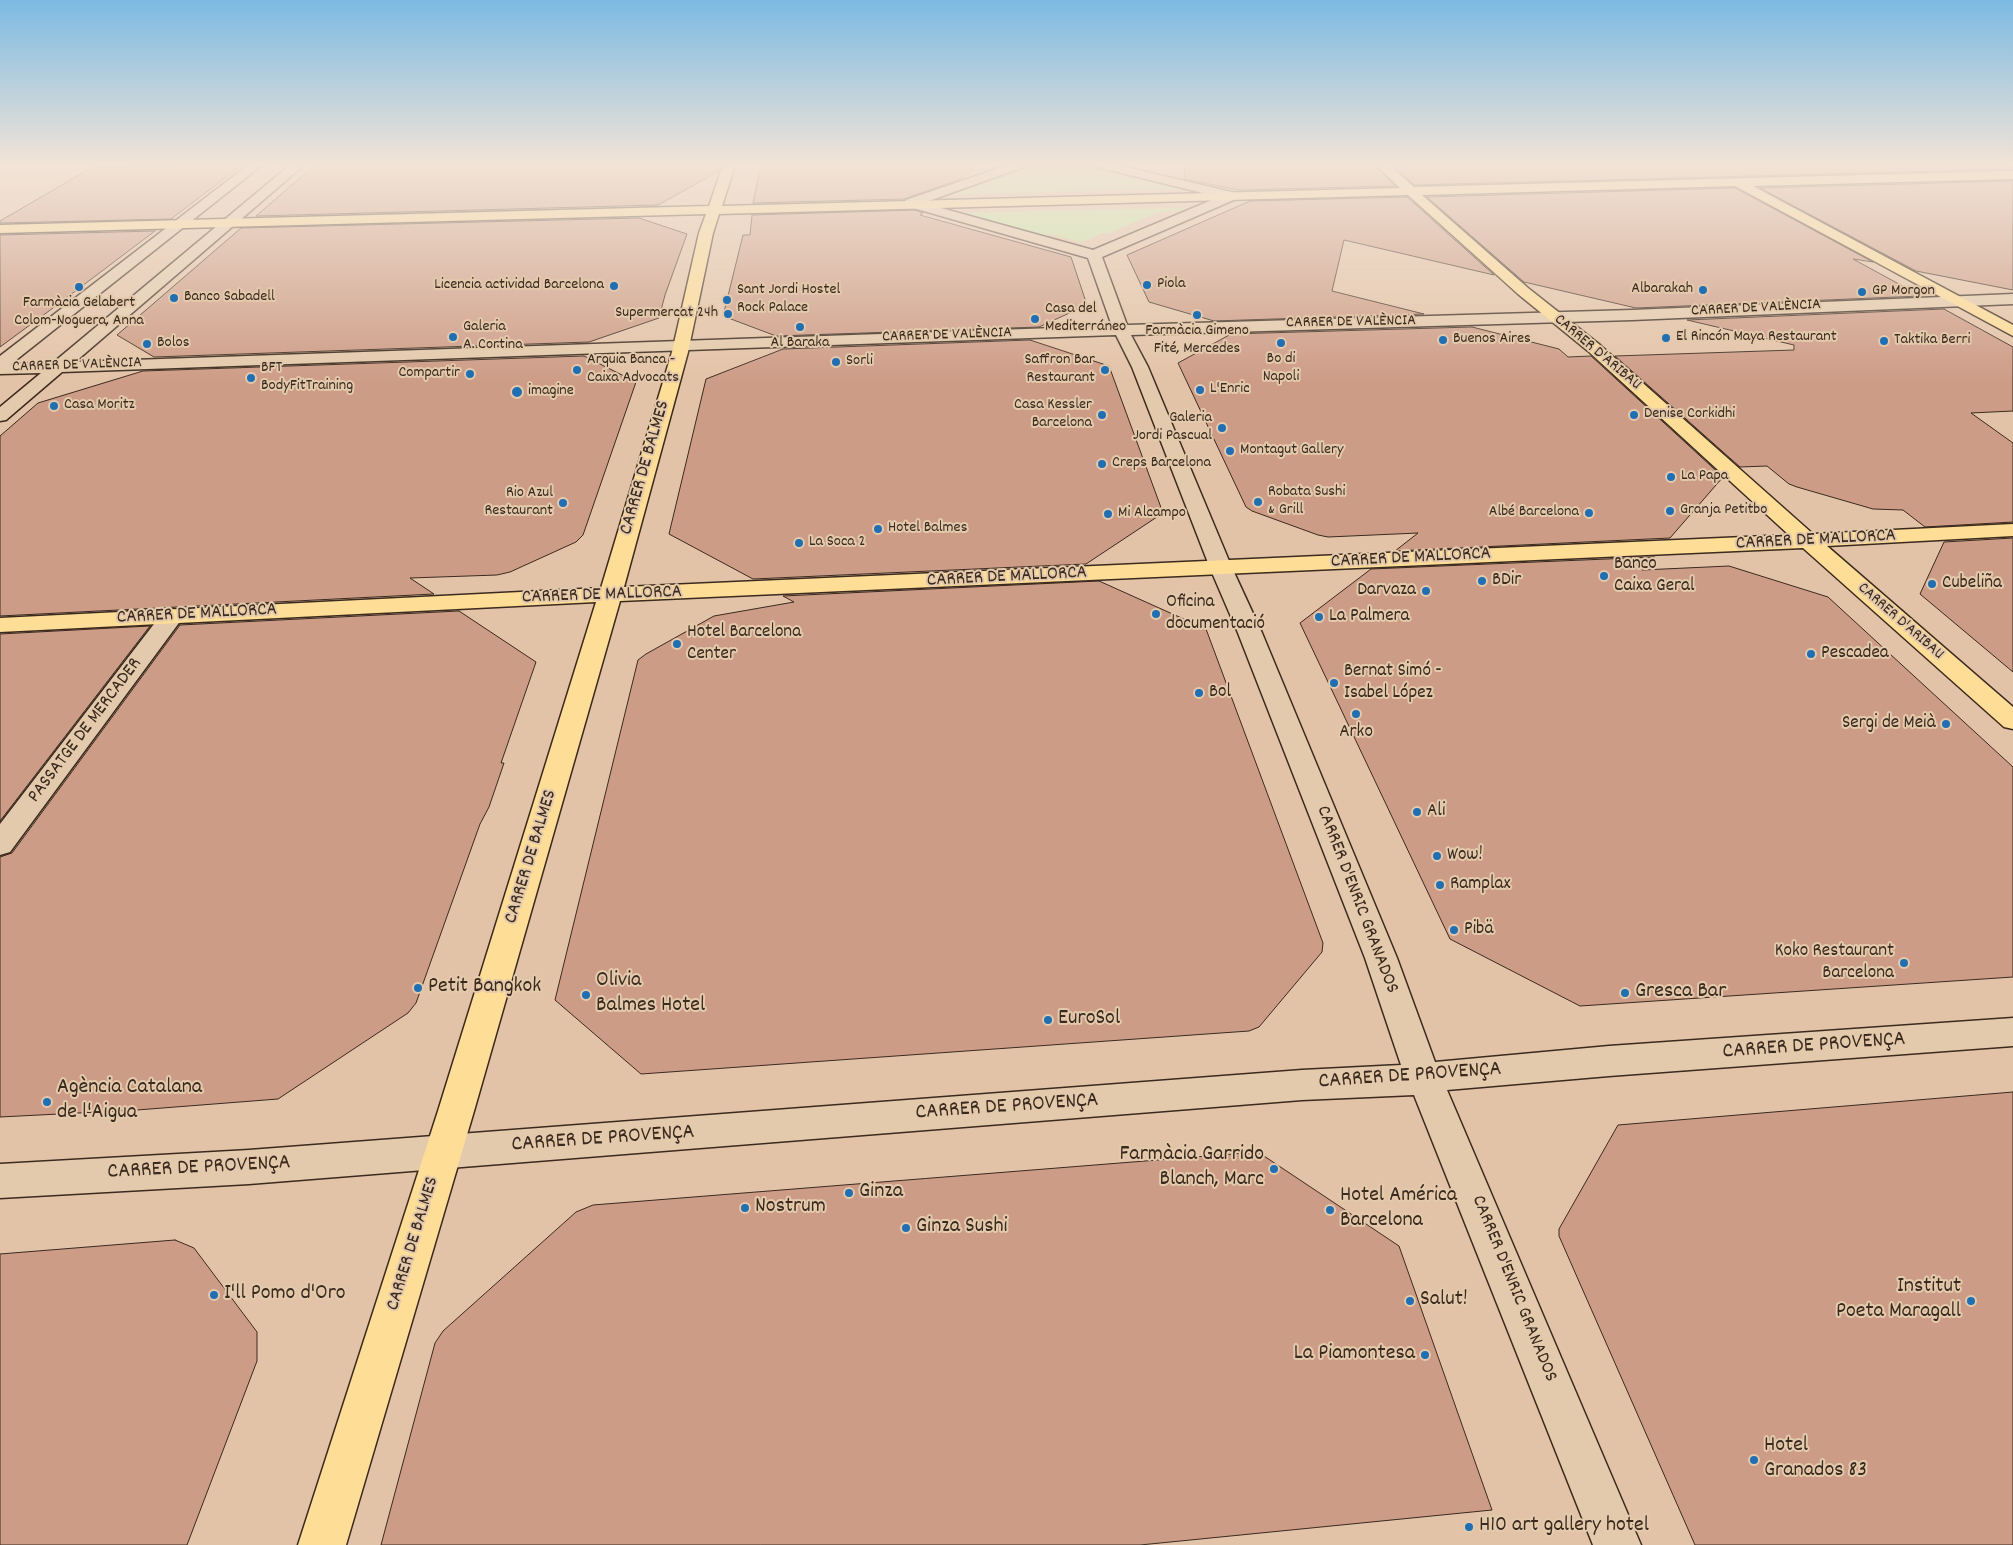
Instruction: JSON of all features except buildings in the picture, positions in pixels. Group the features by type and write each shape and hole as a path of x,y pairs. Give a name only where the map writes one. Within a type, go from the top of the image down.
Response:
{"main road":[{"name":"CARRER DE BALMES","path":"322,1545 610,595 681,346 705,237"},
{"name":"CARRER D'ARIBAU","path":"1463,237 1555,317 1594,348 2013,721"},
{"path":"1839,237 2013,331"},
{"name":"CARRER DE MALLORCA","path":"0,625 2013,530"}],"street":[{"path":"0,364 163,237"},
{"path":"171,252 190,237"},
{"path":"0,416 59,367 200,237"},
{"path":"1031,237 1094,255 1136,237"},
{"name":"CARRER D'ENRIC GRANADOS","path":"1094,255 1121,330 1140,367 1220,568 1250,633 1381,958 1425,1079 1482,1212 1617,1545"},
{"name":"CARRER DE VALÈNCIA","path":"4,377 59,367 1121,330 1555,317 2013,299"},
{"path":"31,363 44,352"},
{"name":"PASSATGE DE MERCADER","path":"0,845 172,616"},
{"name":"CARRER DE PROVENÇA","path":"0,1181 249,1167 442,1153 1302,1085 1425,1079 1455,1074 1600,1062 2013,1032"}],"green space":[{"path":"1062,237 1093,237 1082,242"}],"place":[{"name":"Piola","path":"1147,285"},
{"name":"Licencia actividad Barcelona","path":"614,286"},
{"name":"Farmàcia Gelabert Colom-Noguera, Anna","path":"79,287"},
{"name":"Albarakah","path":"1703,290"},
{"name":"GP Morgon","path":"1862,292"},
{"name":"Banco Sabadell","path":"174,298"},
{"name":"Sant Jordi Hostel Rock Palace","path":"727,300"},
{"name":"Supermercat 24h","path":"728,314"},
{"name":"Farmàcia Gimeno Fité, Mercedes","path":"1197,315"},
{"name":"Casa del Mediterráneo","path":"1035,319"},
{"name":"Al Baraka","path":"800,327"},
{"name":"Galeria A. Cortina","path":"453,337"},
{"name":"El Rincón Maya Restaurant","path":"1666,338"},
{"name":"Buenos Aires","path":"1443,340"},
{"name":"Taktika Berri","path":"1884,341"},
{"name":"Bo di Napoli","path":"1281,343"},
{"name":"Bolos","path":"147,344"},
{"name":"Sorli","path":"836,362"},
{"name":"Arquia Banca - Caixa Advocats","path":"577,370"},
{"name":"Saffron Bar Restaurant","path":"1105,370"},
{"name":"Compartir","path":"470,374"},
{"name":"BFT BodyFitTraining","path":"251,378"},
{"name":"L'Enric","path":"1200,390"},
{"name":"imagine","path":"517,392"},
{"name":"Casa Moritz","path":"54,406"},
{"name":"Casa Kessler Barcelona","path":"1102,415"},
{"name":"Denise Corkidhi","path":"1634,415"},
{"name":"Galeria Jordi Pascual","path":"1222,428"},
{"name":"Montagut Gallery","path":"1230,451"},
{"name":"Creps Barcelona","path":"1102,464"},
{"name":"La Papa","path":"1671,477"},
{"name":"Robata Sushi & Grill","path":"1258,502"},
{"name":"Rio Azul Restaurant","path":"563,503"},
{"name":"Granja Petitbo","path":"1670,511"},
{"name":"Albé Barcelona","path":"1589,513"},
{"name":"Mi Alcampo","path":"1108,514"},
{"name":"Hotel Balmes","path":"878,529"},
{"name":"La Soca 2","path":"799,543"},
{"name":"Banco Caixa Geral","path":"1604,576"},
{"name":"BDir","path":"1482,581"},
{"name":"Cubeliña","path":"1932,584"},
{"name":"Darvaza","path":"1426,591"},
{"name":"Oficina documentació","path":"1156,614"},
{"name":"La Palmera","path":"1319,617"},
{"name":"Hotel Barcelona Center","path":"677,644"},
{"name":"Pescadea","path":"1811,654"},
{"name":"Bernat Simó - Isabel López","path":"1334,683"},
{"name":"Bol","path":"1199,693"},
{"name":"Arko","path":"1356,714"},
{"name":"Sergi de Meià","path":"1946,724"},
{"name":"Ali","path":"1417,812"},
{"name":"Wow!","path":"1437,856"},
{"name":"Ramplax","path":"1440,885"},
{"name":"Pibä","path":"1454,930"},
{"name":"Koko Restaurant Barcelona","path":"1904,963"},
{"name":"Petit Bangkok","path":"418,988"},
{"name":"Gresca Bar","path":"1625,993"},
{"name":"Olivia Balmes Hotel","path":"586,995"},
{"name":"EuroSol","path":"1048,1020"},
{"name":"Agència Catalana de l'Aigua","path":"47,1102"},
{"name":"Farmàcia Garrido Blanch, Marc","path":"1274,1169"},
{"name":"Ginza","path":"849,1193"},
{"name":"Nostrum","path":"745,1208"},
{"name":"Hotel América Barcelona","path":"1330,1210"},
{"name":"Ginza Sushi","path":"906,1228"},
{"name":"I'll Pomo d'Oro","path":"214,1295"},
{"name":"Salut!","path":"1410,1301"},
{"name":"Institut Poeta Maragall","path":"1971,1301"},
{"name":"La Piamontesa","path":"1425,1355"},
{"name":"Hotel Granados 83","path":"1754,1460"},
{"name":"H10 art gallery hotel","path":"1469,1527"}]}
